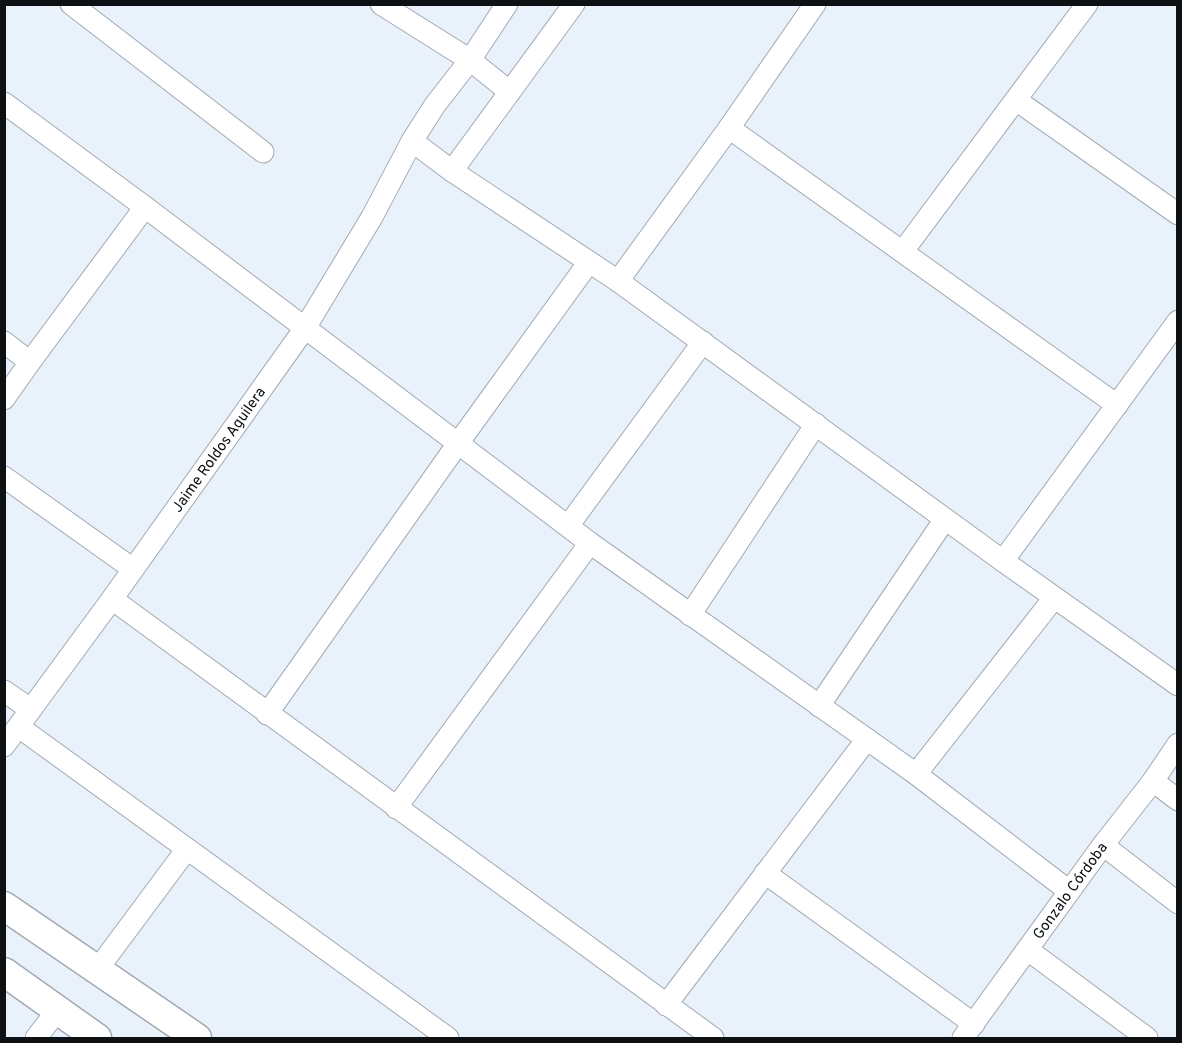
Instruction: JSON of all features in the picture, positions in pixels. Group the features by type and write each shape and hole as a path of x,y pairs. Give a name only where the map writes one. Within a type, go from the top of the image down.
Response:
{"street":[{"path":"71,4 263,152"},
{"path":"381,4 470,60 510,92"},
{"name":"Jaime Roldos Aguilera","path":"4,746 305,328 372,217 412,141 507,4"},
{"path":"452,171 574,4"},
{"path":"618,281 815,4"},
{"path":"903,251 1087,4"},
{"path":"1016,100 1178,214"},
{"path":"4,103 459,442 590,543 916,774 1069,891"},
{"path":"729,128 1117,405"},
{"path":"412,141 452,171 618,281 1054,598 1178,685"},
{"path":"4,399 145,207"},
{"path":"267,714 589,262"},
{"path":"1004,561 1178,321"},
{"path":"4,342 30,362"},
{"path":"568,526 703,342"},
{"path":"690,615 816,424"},
{"path":"4,477 133,569"},
{"path":"819,706 945,519"},
{"path":"396,808 590,543"},
{"path":"916,774 1054,598"},
{"path":"112,599 713,1038"},
{"path":"4,691 30,710"},
{"path":"19,727 448,1038"},
{"path":"666,1005 867,739"},
{"name":"Gonzalo Córdoba","path":"968,1031 1178,744"},
{"path":"1153,781 1178,800"},
{"path":"1103,844 1178,903"},
{"path":"97,970 187,849"},
{"path":"765,873 968,1031"},
{"path":"4,906 197,1038"},
{"path":"1028,950 1147,1038"},
{"path":"4,972 97,1038"},
{"path":"36,1038 57,1011"}]}
